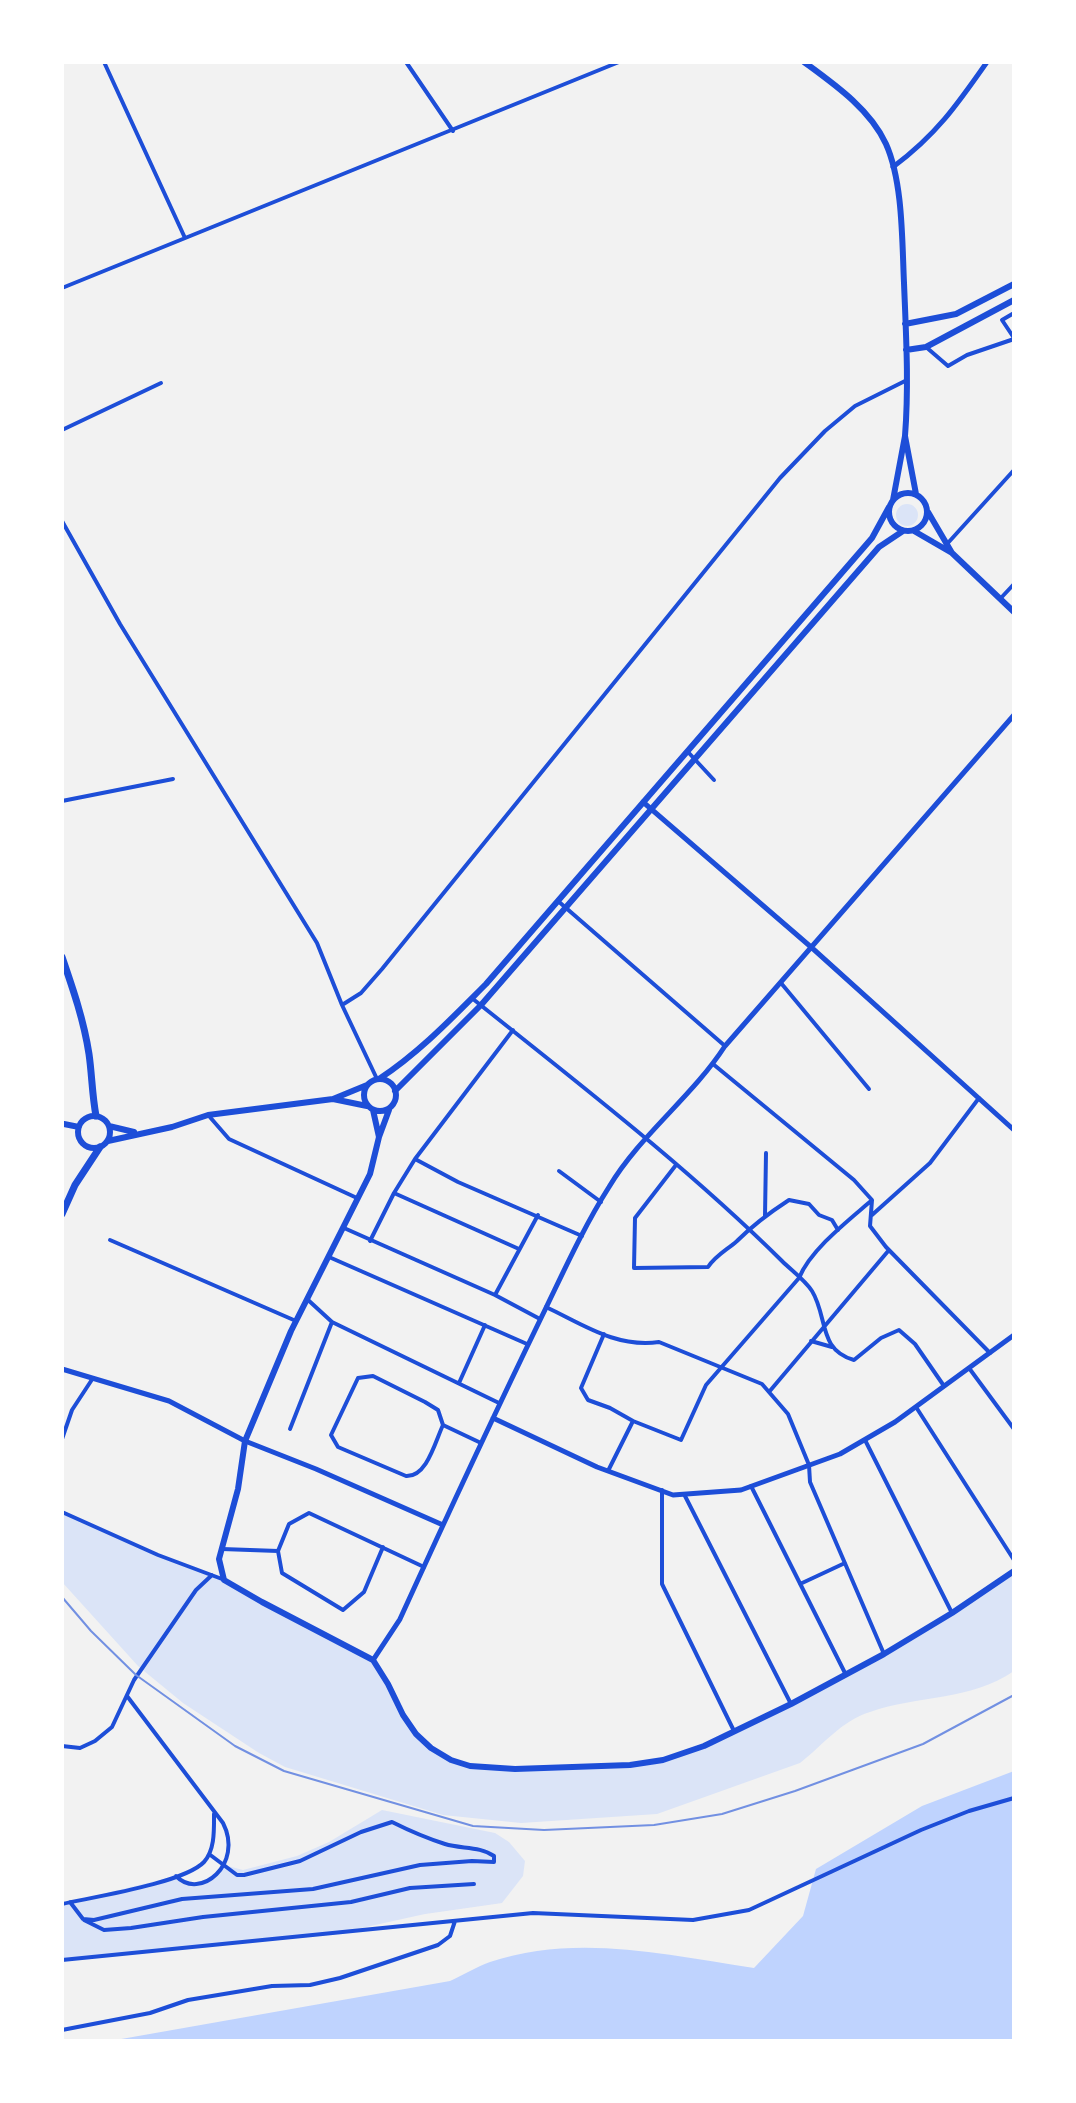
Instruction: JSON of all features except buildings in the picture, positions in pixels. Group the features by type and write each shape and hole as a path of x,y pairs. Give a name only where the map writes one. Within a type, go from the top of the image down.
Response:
{"highway":[{"path":"62,957 81,1016 96,1116"},
{"path":"62,1214 75,1185 100,1147"}],"main road":[{"path":"804,62 866,113 885,143 893,167 902,244 907,380 905,436 891,503 891,522 903,531"},
{"path":"905,324 956,314 1014,284"},
{"path":"906,350 926,347 1014,300"},
{"path":"905,436 916,494"},
{"path":"137,1133 109,1126 96,1116 86,1118 79,1127 82,1142 90,1148 100,1147 108,1141 172,1127 208,1115 333,1099 367,1085 407,1061 472,998 558,901 872,538 891,503 905,493 916,494 922,499 952,553"},
{"path":"914,531 924,523 927,511"},
{"path":"395,1091 481,1005 879,547 903,531 914,531 952,553 1014,612"},
{"path":"378,1079 389,1082 395,1091 395,1102 379,1137 370,1174 296,1321 245,1441 238,1489 219,1559 224,1580 373,1660 416,1734 441,1754 470,1766 515,1769 630,1765 682,1755 791,1704 884,1654 1014,1571"},
{"path":"367,1085 363,1097 371,1108 379,1137"},
{"path":"333,1099 382,1112 390,1108"},
{"path":"64,1124 79,1127"},
{"path":"108,1141 109,1126"}],"street":[{"path":"104,62 185,238"},
{"path":"406,62 453,131"},
{"path":"62,288 619,62"},
{"path":"893,167 937,130 987,62"},
{"path":"926,347 948,366 967,355 1014,338 1002,320 1014,313"},
{"path":"342,1005 361,993 382,969 780,478 825,431 855,406 907,380"},
{"path":"62,430 161,383"},
{"path":"947,544 1014,470"},
{"path":"62,521 120,624 317,943 342,1005 378,1079"},
{"path":"1000,599 1014,584"},
{"path":"373,1660 400,1619 527,1344 609,1185 725,1046 1014,715"},
{"path":"687,750 714,780"},
{"path":"62,801 173,779"},
{"path":"643,802 811,947 1014,1130"},
{"path":"558,901 725,1046"},
{"path":"781,982 869,1089"},
{"path":"472,998 647,1139 799,1278 812,1291 832,1347 840,1356 854,1360 881,1338 899,1330 915,1344 944,1386"},
{"path":"370,1241 415,1159 513,1030"},
{"path":"713,1064 854,1180 872,1200 870,1226 889,1250 990,1353"},
{"path":"872,1215 930,1163 979,1098"},
{"path":"208,1115 229,1139 358,1198"},
{"path":"765,1216 766,1153"},
{"path":"415,1159 458,1182 582,1236"},
{"path":"676,1165 635,1218 634,1268 708,1267 747,1229 789,1200 809,1204 819,1215 832,1220 838,1230"},
{"path":"559,1171 601,1202"},
{"path":"394,1193 519,1249"},
{"path":"604,1334 581,1388 588,1400 681,1440 706,1385 799,1278 803,1267 872,1200"},
{"path":"495,1295 538,1215"},
{"path":"344,1228 495,1295 540,1319"},
{"path":"110,1240 296,1321"},
{"path":"769,1392 889,1250"},
{"path":"329,1257 527,1344"},
{"path":"307,1299 332,1322 499,1403"},
{"path":"546,1307 620,1342 659,1342 722,1365 762,1384 788,1414 809,1465 810,1482 884,1654"},
{"path":"290,1429 332,1322"},
{"path":"459,1383 485,1325"},
{"path":"493,1418 608,1471 673,1495 741,1490 840,1454 916,1406 1014,1335"},
{"path":"811,1341 832,1347"},
{"path":"969,1368 1014,1429"},
{"path":"62,1369 169,1401 245,1441 443,1525"},
{"path":"443,1425 421,1472 414,1476 406,1476 338,1447 331,1435 358,1378 373,1376 438,1410 443,1425 481,1443"},
{"path":"62,1439 72,1410 93,1378"},
{"path":"916,1406 1014,1560"},
{"path":"608,1471 633,1421"},
{"path":"865,1439 952,1613"},
{"path":"751,1486 846,1675"},
{"path":"662,1490 662,1584 734,1731"},
{"path":"684,1494 791,1704"},
{"path":"62,1512 158,1555 224,1580"},
{"path":"383,1547 364,1592 343,1610 282,1573 278,1551 289,1524 309,1513 383,1547 424,1567"},
{"path":"222,1549 278,1551"},
{"path":"800,1584 845,1563"},
{"path":"62,1746 80,1748 112,1727 134,1680 196,1590 212,1575"},
{"path":"127,1696 229,1835 230,1847 221,1871 205,1881 191,1884 182,1882 176,1876"},
{"path":"62,1960 533,1913 693,1920 749,1910 921,1830 1014,1798"},
{"path":"62,1904 192,1871 209,1854 214,1814"},
{"path":"83,1919 94,1920 182,1899 327,1887 420,1865 494,1862 494,1856 486,1851 420,1836 392,1822 361,1832 300,1861 244,1875 237,1875 209,1854"},
{"path":"70,1902 89,1925 104,1930 351,1902 410,1888 474,1884"},
{"path":"62,2030 150,2013 188,2000 272,1986 310,1985 340,1978 438,1945 450,1936 455,1921"}],"shaded area":[{"path":"907,504 915,507 918,515 915,523 907,526 899,523 896,515 899,507"},
{"path":"62,1512 158,1555 224,1580 373,1660 416,1734 451,1760 489,1768 630,1765 682,1755 872,1661 1014,1571 1014,1671 980,1688 888,1707 860,1716 841,1727 800,1763 657,1814 521,1823 443,1815 285,1767 183,1703 138,1666 62,1582"},
{"path":"382,1810 495,1833 509,1842 525,1861 523,1876 502,1903 425,1914 339,1933 62,1960 62,1904 176,1876 191,1884 214,1875 224,1865 243,1870 297,1856 329,1842"}],"water":[{"path":"1014,1771 1014,2041 110,2041 450,1981 490,1962 522,1953 555,1949 622,1949 754,1968 803,1916 816,1869 922,1806"}],"railway":[{"path":"62,1597 136,1675 235,1746 284,1771 473,1826 544,1830 654,1825 722,1814 923,1744 1014,1695"}]}
